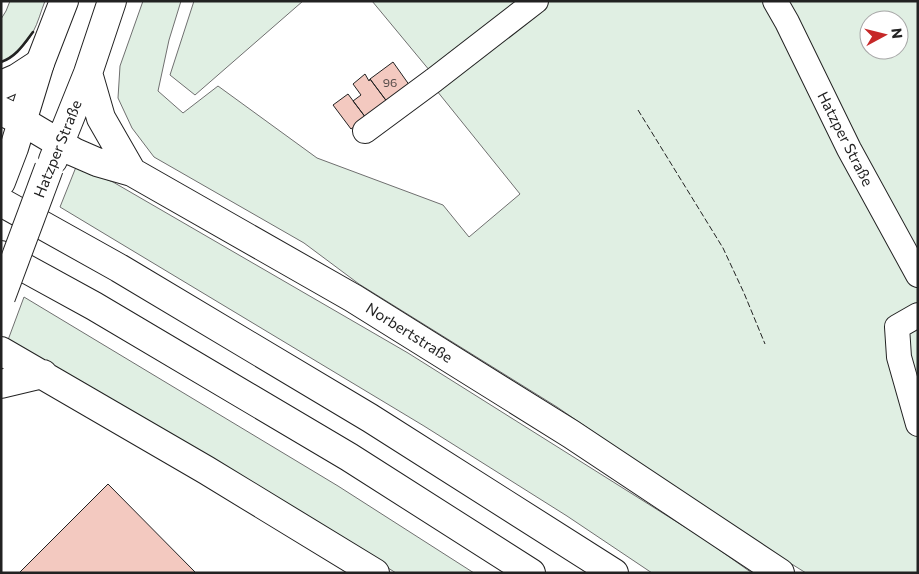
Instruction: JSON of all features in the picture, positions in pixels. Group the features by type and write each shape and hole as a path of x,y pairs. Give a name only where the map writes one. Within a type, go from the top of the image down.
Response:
{"main road":[{"path":"1,182 14,148 12,116 40,63 64,1"},
{"name":"Hatzper Straße","path":"1,297 88,72 112,1"},
{"path":"1,85 17,78 40,63"},
{"path":"88,72 101,118 132,172"},
{"name":"Norbertstraße","path":"12,116 55,156 74,152 97,162 132,172 370,308 571,434 780,573"},
{"path":"1,202 119,268 370,418 614,573"},
{"path":"1,255 94,306 349,457 531,573"},
{"path":"1,351 206,470 375,573"},
{"path":"1,384 43,374"}],"lane":[{"path":"365,131 536,1"},
{"name":"Hatzper Straße","path":"775,1 788,22 848,149 918,275"},
{"path":"918,315 897,327 899,357 918,424"}],"green space":[{"path":"10,1 45,1 35,28 27,41 20,50 1,62 1,19"},
{"path":"143,1 181,1 169,40 158,91 183,113 218,86 317,158 443,205 469,237 520,194 437,91 430,71 372,1 918,1 918,573 806,573 731,526 557,407 359,284 304,243 154,157 132,128 118,98 120,66"},
{"path":"194,1 303,1 195,95 170,75"},
{"path":"76,167 113,182 408,353 704,539 752,573 652,573 567,516 424,426 60,207"},
{"path":"24,297 338,486 474,573 396,573 288,504 8,340"}],"building":[{"path":"393,62 410,86 388,103 370,79"},
{"path":"365,74 388,103 366,118 353,101 361,95 353,84"},
{"path":"348,94 366,118 351,129 333,105"},
{"path":"108,484 196,573 19,573"}],"fence":[{"path":"638,110 723,248 765,344"}],"wall":[{"path":"1,62 15,53 33,32"}]}
